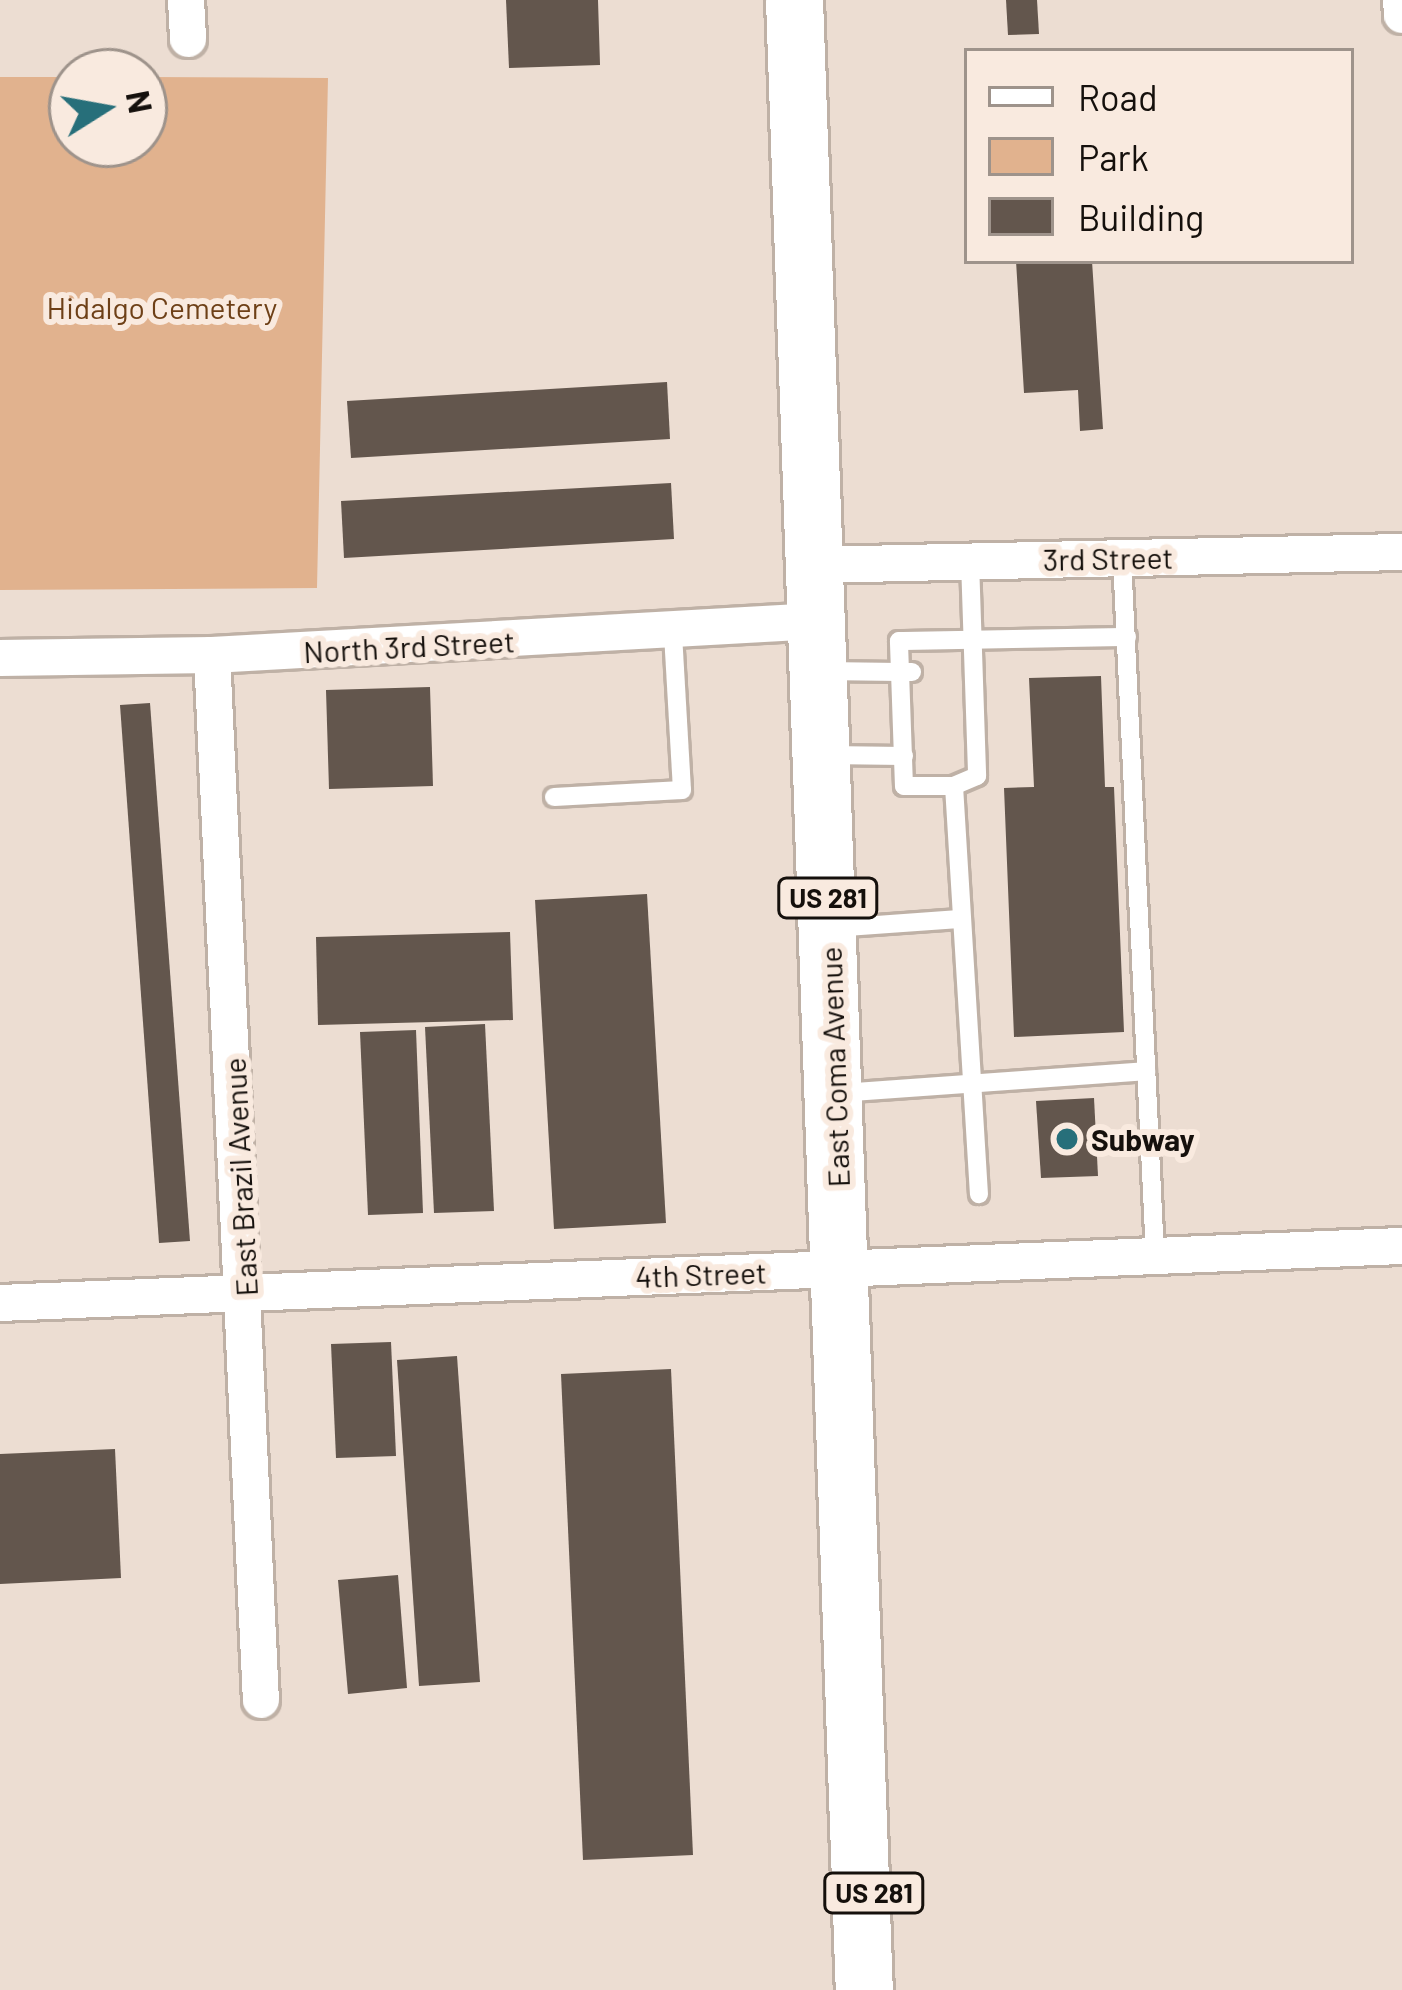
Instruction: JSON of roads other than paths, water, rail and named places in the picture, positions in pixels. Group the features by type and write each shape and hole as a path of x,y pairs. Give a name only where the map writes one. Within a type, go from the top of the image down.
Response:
{"main road":[{"name":"East Coma Avenue","path":"794,0 862,1796 864,1990"},
{"name":"US 281","path":"862,1796 885,1990"}],"street":[{"path":"186,0 188,39"},
{"path":"1401,0 1402,15"},
{"name":"3rd Street","path":"815,565 1402,552"},
{"name":"North 3rd Street","path":"0,658 212,655 674,632 818,646"},
{"name":"East Brazil Avenue","path":"212,655 246,1293 261,1700"},
{"name":"4th Street","path":"0,1304 1402,1246"}],"lane":[{"path":"1122,558 1155,1255"},
{"path":"970,561 971,638 972,672 977,776 954,786 904,786 906,672 899,641 971,638 1126,637"},
{"path":"554,797 682,790 674,632"},
{"path":"818,646 906,672"},
{"path":"951,672 972,672"},
{"path":"953,735 975,736"},
{"path":"822,755 906,742"},
{"path":"954,786 979,1194"},
{"path":"829,928 962,919"},
{"path":"835,1094 1146,1071"}],"place":[{"name":"Subway","path":"1067,1139"}],"park label":[{"name":"Hidalgo Cemetery","path":"162,307"}]}
